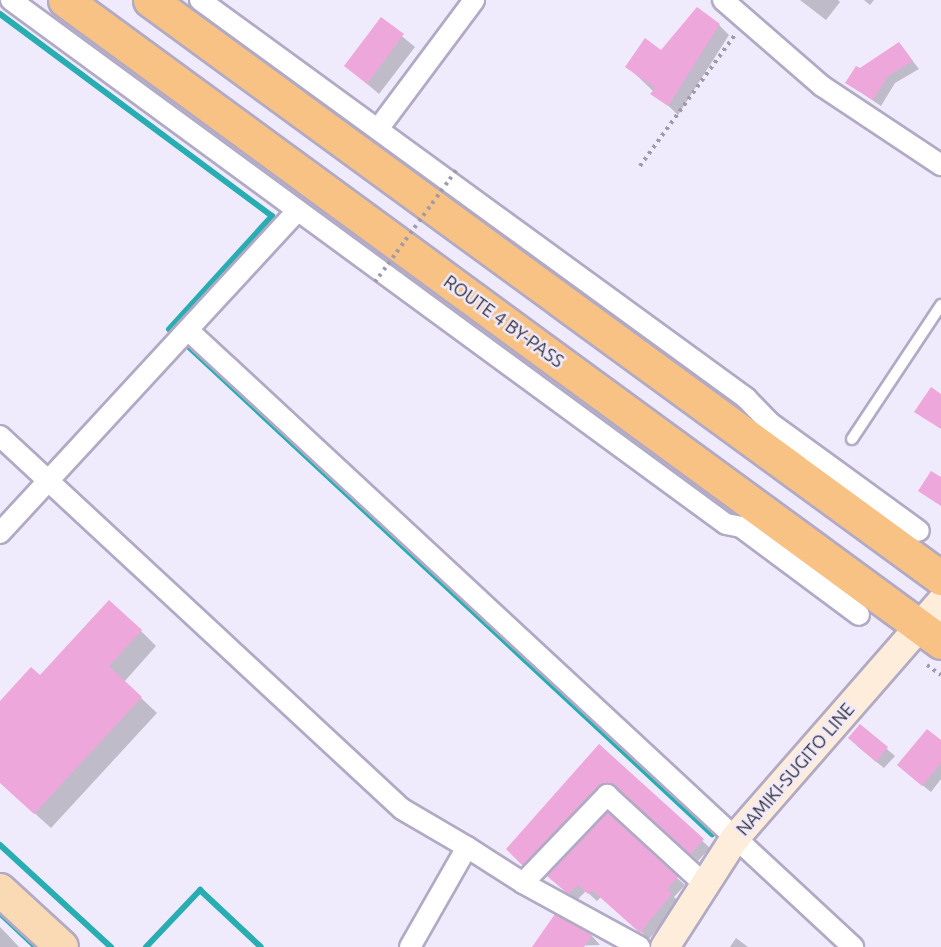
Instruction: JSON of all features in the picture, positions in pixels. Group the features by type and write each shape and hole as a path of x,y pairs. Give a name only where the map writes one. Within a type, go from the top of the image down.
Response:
{"highway":[{"name":"ROUTE 4 BY-PASS","path":"65,0 935,653"},
{"path":"150,0 342,122 785,449 941,578"}],"main road":[{"name":"NAMIKI-SUGITO LINE","path":"665,947 735,838 935,653 941,602"},
{"path":"0,890 62,947"}],"street":[{"path":"11,0 726,524 788,544 859,615"},
{"path":"200,0 342,122 378,129 746,398 785,449 919,531"},
{"path":"378,129 474,0"},
{"path":"723,0 822,86 941,165"},
{"path":"0,533 189,331 297,210"},
{"path":"189,331 853,947"},
{"path":"0,436 402,809 523,883 640,947"},
{"path":"523,883 607,795 704,884"},
{"path":"410,947 467,847"}],"lane":[{"path":"852,439 941,305"}],"path":[{"path":"640,166 746,20"},
{"path":"375,282 457,169"}],"building":[{"path":"697,7 720,24 668,106 650,94 655,88 625,67 645,38 661,50"},
{"path":"381,17 404,34 367,84 344,66"},
{"path":"899,42 913,61 888,76 873,100 845,83 856,66 860,68"},
{"path":"931,387 941,394 941,429 914,412"},
{"path":"931,471 941,477 941,506 918,491"},
{"path":"109,600 142,630 109,666 142,697 34,814 0,783 0,701 31,667 40,675"},
{"path":"860,724 888,747 876,762 848,738"},
{"path":"927,729 941,740 941,763 922,786 897,765"},
{"path":"599,744 704,839 690,855 615,786 604,783 523,866 506,849"},
{"path":"608,812 678,877 667,889 672,893 640,933 592,890 588,894 578,885 568,894 547,876"},
{"path":"555,914 592,935 584,947 532,947"}],"waterway":[{"path":"0,14 272,216 169,329"},
{"path":"189,347 712,834"},
{"path":"0,845 111,947"},
{"path":"146,947 200,890 261,947"},
{"path":"0,913 36,947"}]}
